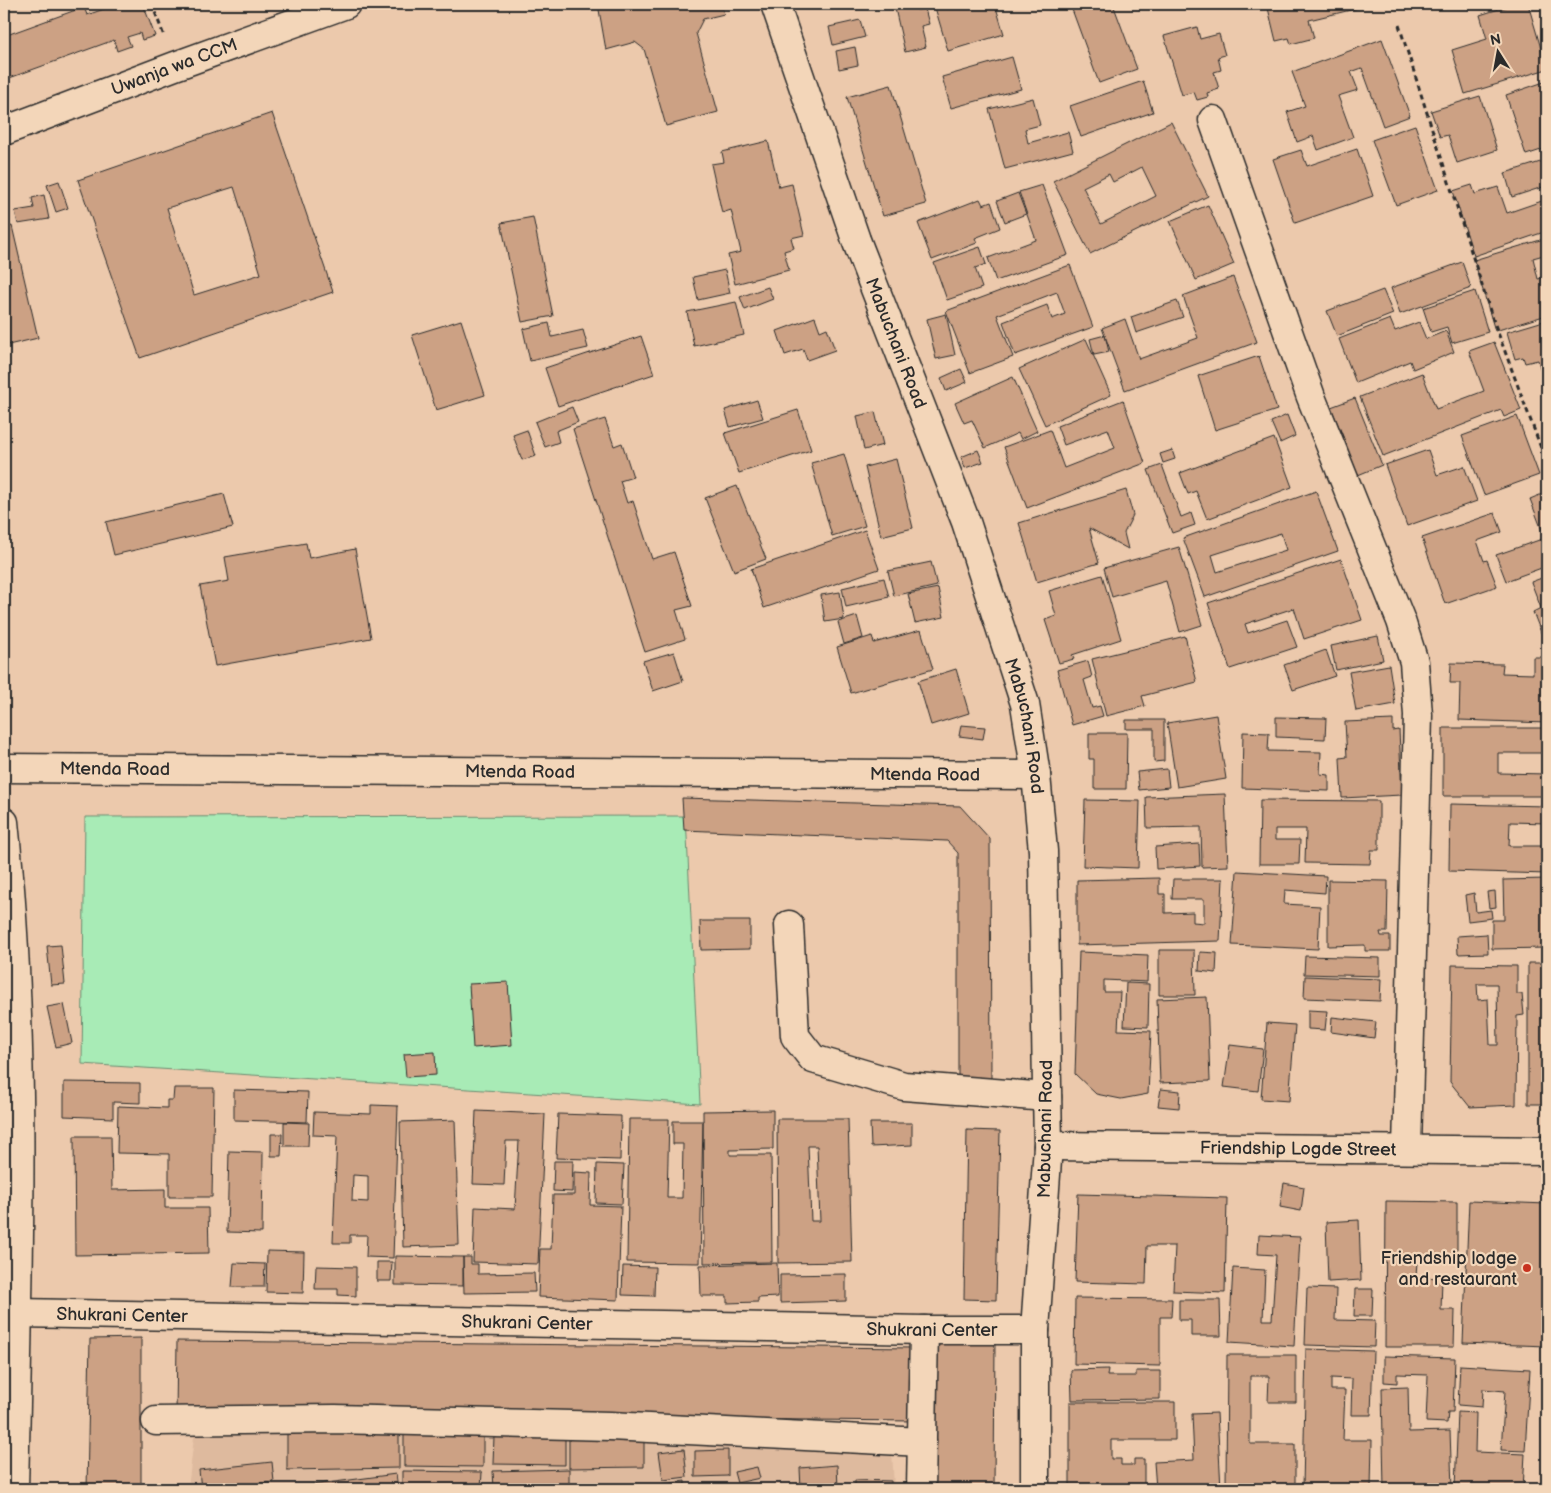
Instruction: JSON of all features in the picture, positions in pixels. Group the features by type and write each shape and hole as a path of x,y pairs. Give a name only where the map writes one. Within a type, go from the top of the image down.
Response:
{"street":[{"name":"Uwanja wa CCM","path":"4,131 346,4"},
{"name":"Mabuchani Road","path":"775,4 856,240 966,522 1025,704 1036,775 1042,851 1048,1146 1035,1330 1035,1489"},
{"path":"1214,120 1311,397 1401,621 1414,662 1418,725 1407,1150"},
{"name":"Mtenda Road","path":"4,768 1036,775"},
{"path":"4,822 18,1313 14,1489"},
{"path":"789,925 795,1036 813,1060 904,1086 1047,1097"},
{"name":"Friendship Logde Street","path":"1048,1146 1547,1151"},
{"name":"Shukrani Center","path":"18,1313 924,1330 1035,1330"},
{"path":"921,1489 924,1330"},
{"path":"156,1421 335,1419 610,1426 922,1442"}],"path":[{"path":"1399,25 1491,314 1547,464"}],"shaded area":[{"path":"335,1423 892,1449 894,1489 188,1489 195,1428"}],"green space":[{"path":"686,816 700,1104 82,1064 85,817"}],"building":[{"path":"118,4 143,4 155,36 142,40 140,33 127,37 131,46 117,51 114,40 4,80 4,36 84,7 87,15"},
{"path":"598,4 721,4 724,14 703,19 696,33 718,112 666,126 644,49 635,42 606,50"},
{"path":"817,4 835,4 818,8"},
{"path":"894,4 916,4 917,10 925,9 929,24 921,26 926,47 905,52"},
{"path":"934,4 995,4 1004,34 948,51"},
{"path":"1070,4 1113,4 1137,69 1099,83"},
{"path":"1267,4 1358,4 1359,8 1309,20 1314,38 1291,44 1289,38 1276,41"},
{"path":"1515,4 1528,4 1547,69 1465,94 1452,50 1487,39 1480,15"},
{"path":"860,20 865,37 833,45 829,27"},
{"path":"1197,27 1200,39 1219,34 1225,55 1218,57 1221,70 1214,72 1219,89 1207,93 1208,97 1197,100 1194,92 1182,95 1164,36"},
{"path":"1382,39 1410,116 1383,126 1362,68 1351,72 1358,90 1338,96 1353,137 1318,150 1313,136 1297,142 1287,112 1305,106 1292,72"},
{"path":"855,47 858,65 839,69 836,51"},
{"path":"1012,57 1021,89 951,108 942,77"},
{"path":"1143,81 1153,112 1081,137 1070,106"},
{"path":"1547,81 1547,148 1526,155 1506,95"},
{"path":"891,85 926,204 883,216 847,97"},
{"path":"1480,96 1497,150 1457,163 1448,135 1440,137 1431,111"},
{"path":"1033,98 1040,125 1025,129 1028,143 1068,132 1073,151 1005,169 989,109"},
{"path":"272,113 333,292 140,358 78,180","holes":["234,187 261,274 194,295 167,208"]},
{"path":"1171,122 1208,196 1090,254 1053,181","holes":["1142,167 1156,196 1101,224 1083,187 1109,174 1113,182"]},
{"path":"1415,125 1438,190 1396,205 1372,140"},
{"path":"768,141 779,187 792,184 804,235 791,238 794,248 784,251 789,270 735,284 728,255 741,252 731,210 722,213 711,164 724,162 722,152"},
{"path":"1357,149 1373,196 1295,223 1273,159 1301,150 1307,166"},
{"path":"1547,160 1547,190 1546,186 1512,197 1505,173"},
{"path":"59,181 68,208 56,212 47,185"},
{"path":"1042,185 1068,255 996,281 988,258 1036,240 1019,192"},
{"path":"1472,185 1475,194 1498,187 1507,213 1542,201 1547,218 1547,231 1474,256 1453,191"},
{"path":"1018,193 1026,214 1005,222 997,201"},
{"path":"44,195 49,219 18,224 15,211 34,208 32,198"},
{"path":"980,199 983,205 991,202 1000,228 975,238 977,243 932,260 918,223"},
{"path":"1208,205 1234,264 1196,280 1170,221"},
{"path":"533,217 553,316 522,322 501,223"},
{"path":"12,226 38,338 4,346 4,228"},
{"path":"1547,238 1547,254 1533,258 1538,279 1542,278 1547,292 1547,315 1495,331 1474,260"},
{"path":"980,247 986,264 975,268 982,288 947,300 934,263"},
{"path":"1462,262 1471,288 1400,314 1391,288"},
{"path":"1070,265 1093,327 1015,355 1003,322 1047,305 1052,319 1065,314 1057,292 997,315 1013,357 970,373 946,311"},
{"path":"725,270 730,293 698,300 693,277"},
{"path":"1233,277 1257,342 1125,390 1102,328 1125,319 1139,359 1198,338 1183,296"},
{"path":"768,287 773,299 745,310 740,297"},
{"path":"1383,290 1393,314 1337,336 1327,311"},
{"path":"1475,291 1488,332 1452,343 1447,327 1431,332 1423,308"},
{"path":"1177,301 1183,317 1136,333 1131,317"},
{"path":"736,302 744,335 694,346 687,312"},
{"path":"946,314 955,355 936,359 927,319"},
{"path":"815,317 820,331 827,328 835,350 807,360 803,349 785,355 777,331"},
{"path":"1390,319 1395,331 1419,322 1426,339 1446,331 1454,352 1413,369 1410,361 1356,383 1339,339"},
{"path":"461,320 485,395 436,410 412,335"},
{"path":"1547,320 1547,385 1545,386 1538,360 1525,363 1523,357 1515,359 1507,332"},
{"path":"549,323 552,337 583,330 588,348 530,361 523,329"},
{"path":"1105,335 1109,352 1094,355 1090,339"},
{"path":"641,336 654,374 558,406 545,368"},
{"path":"1086,339 1111,395 1045,425 1019,369"},
{"path":"1494,342 1521,410 1504,417 1501,410 1383,456 1360,397 1422,373 1436,409 1484,391 1469,351"},
{"path":"1259,356 1277,410 1215,430 1198,376"},
{"path":"961,369 967,382 946,391 941,378"},
{"path":"1013,377 1037,431 1021,439 1018,433 985,448 972,420 964,423 955,403"},
{"path":"1355,398 1382,465 1358,475 1331,407"},
{"path":"757,400 763,418 730,427 725,410"},
{"path":"1123,400 1145,463 1027,508 1004,447 1050,430 1064,468 1115,448 1108,429 1064,445 1057,426"},
{"path":"572,407 578,422 556,431 559,442 545,447 535,422"},
{"path":"798,410 811,450 739,473 725,433"},
{"path":"875,412 883,445 864,450 857,416"},
{"path":"1287,415 1295,436 1280,443 1271,422"},
{"path":"1517,416 1539,475 1484,495 1462,436"},
{"path":"605,419 614,446 622,443 633,477 620,481 627,503 633,501 652,559 674,552 692,606 676,610 685,639 645,652 573,429"},
{"path":"527,430 536,456 522,460 513,435"},
{"path":"1274,438 1292,487 1207,519 1196,491 1188,494 1180,473"},
{"path":"978,450 983,462 965,468 961,457"},
{"path":"1172,450 1175,459 1163,463 1160,454"},
{"path":"1428,450 1437,475 1464,466 1477,501 1407,526 1385,465"},
{"path":"844,454 865,526 832,536 811,463"},
{"path":"896,459 913,528 881,536 865,467"},
{"path":"1162,465 1181,517 1191,513 1195,525 1172,533 1148,470"},
{"path":"737,486 766,559 734,571 705,498"},
{"path":"1126,490 1133,515 1124,533 1128,549 1089,528 1099,563 1037,582 1019,523"},
{"path":"1316,491 1338,551 1205,597 1183,538","holes":["1281,533 1286,550 1217,572 1212,555"]},
{"path":"1547,492 1547,566 1506,581 1496,555 1545,538 1530,499"},
{"path":"224,494 233,527 114,555 106,522"},
{"path":"1495,513 1502,532 1477,541 1484,561 1487,560 1497,586 1445,604 1422,538"},
{"path":"865,530 879,569 764,608 751,569"},
{"path":"306,543 309,558 355,549 371,638 215,666 200,586 229,581 225,557"},
{"path":"1179,547 1202,625 1180,632 1166,581 1112,597 1104,568"},
{"path":"1341,559 1362,620 1304,639 1294,608 1245,624 1248,633 1287,620 1297,647 1230,669 1208,603"},
{"path":"931,562 937,586 894,596 888,571"},
{"path":"1102,575 1121,639 1072,655 1074,659 1059,663 1045,620 1056,616 1049,591"},
{"path":"1547,576 1547,633 1542,635 1533,612 1541,608 1531,582"},
{"path":"884,578 889,597 846,607 842,588"},
{"path":"938,588 944,617 915,623 908,594"},
{"path":"840,592 844,619 825,622 821,595"},
{"path":"857,616 863,638 844,644 838,622"},
{"path":"921,630 933,669 851,693 837,647 872,636 874,643"},
{"path":"1185,636 1197,682 1142,696 1145,706 1106,716 1092,659"},
{"path":"1378,636 1383,660 1336,670 1331,646"},
{"path":"1326,650 1335,676 1293,690 1284,665"},
{"path":"674,652 683,681 653,691 643,661"},
{"path":"1533,657 1547,657 1547,723 1459,720 1460,683 1450,683 1451,663 1503,664 1502,673 1533,674"},
{"path":"1088,661 1092,677 1084,680 1092,708 1100,706 1103,716 1072,725 1057,670"},
{"path":"1389,665 1395,704 1356,711 1349,672"},
{"path":"956,669 969,713 931,725 918,681"},
{"path":"1216,715 1226,779 1177,787 1167,723"},
{"path":"1276,717 1326,718 1325,739 1276,737"},
{"path":"1126,720 1164,720 1164,761 1154,762 1154,729 1126,729"},
{"path":"1393,720 1393,731 1399,730 1402,795 1342,798 1340,758 1347,757 1345,722"},
{"path":"961,725 985,727 983,739 959,736"},
{"path":"1443,728 1547,728 1547,753 1498,753 1498,773 1547,774 1547,796 1443,796"},
{"path":"1243,732 1269,733 1268,751 1321,752 1320,774 1329,775 1329,791 1242,788"},
{"path":"1089,733 1127,733 1126,789 1094,789 1094,759 1089,759"},
{"path":"1167,769 1169,787 1139,790 1137,772"},
{"path":"1225,794 1228,866 1202,867 1201,827 1147,828 1146,797"},
{"path":"682,798 960,806 990,839 991,1079 958,1079 958,853 947,841 684,830"},
{"path":"1085,800 1140,801 1138,868 1083,866"},
{"path":"1260,800 1379,801 1379,850 1371,850 1370,864 1305,863 1306,829 1275,829 1275,840 1300,840 1299,864 1259,864"},
{"path":"1450,804 1547,806 1547,823 1510,822 1509,846 1547,846 1547,874 1449,871"},
{"path":"1199,844 1200,866 1156,869 1155,847"},
{"path":"1237,871 1326,876 1325,893 1285,890 1284,904 1320,906 1318,949 1232,945"},
{"path":"1159,878 1159,894 1165,894 1165,913 1193,912 1193,922 1204,923 1204,899 1172,899 1173,879 1223,879 1220,941 1077,945 1077,880"},
{"path":"1547,879 1547,948 1492,949 1492,920 1504,920 1503,880"},
{"path":"1328,880 1388,881 1387,932 1380,932 1381,936 1390,936 1390,951 1365,951 1365,945 1328,946"},
{"path":"1495,891 1496,907 1489,908 1487,892"},
{"path":"1474,893 1476,912 1491,910 1492,918 1468,921 1465,895"},
{"path":"700,921 750,921 750,949 701,950"},
{"path":"1487,934 1488,953 1458,954 1457,936"},
{"path":"61,945 65,984 51,985 47,946"},
{"path":"1159,950 1194,950 1195,995 1159,995"},
{"path":"1079,952 1148,955 1147,982 1104,980 1104,992 1120,992 1118,1030 1151,1031 1148,1094 1121,1099 1096,1094 1075,1074"},
{"path":"1200,952 1217,953 1216,973 1199,971"},
{"path":"1305,956 1380,958 1380,976 1304,974"},
{"path":"1528,963 1547,963 1547,1104 1528,1104"},
{"path":"1452,965 1517,966 1517,994 1522,994 1524,1015 1517,1016 1516,1105 1470,1107 1450,1082","holes":["1477,984 1497,984 1498,1045 1490,1045 1488,999 1478,1000"]},
{"path":"1305,976 1381,979 1380,1001 1304,998"},
{"path":"508,982 512,1045 473,1048 469,984"},
{"path":"1126,983 1149,984 1148,1027 1124,1026"},
{"path":"1207,997 1210,1081 1160,1083 1157,999"},
{"path":"64,1004 72,1043 56,1047 47,1007"},
{"path":"1308,1010 1327,1011 1325,1030 1308,1029"},
{"path":"1332,1017 1376,1022 1374,1038 1331,1032"},
{"path":"1267,1023 1295,1025 1289,1101 1261,1099"},
{"path":"1230,1045 1263,1049 1258,1091 1224,1087"},
{"path":"435,1052 436,1075 406,1077 404,1054"},
{"path":"64,1082 140,1083 140,1103 113,1102 113,1118 64,1116"},
{"path":"174,1088 214,1088 212,1197 169,1197 169,1154 117,1153 118,1106 167,1108 167,1100 173,1100"},
{"path":"1161,1089 1180,1091 1179,1108 1158,1106"},
{"path":"234,1090 308,1092 307,1122 234,1120"},
{"path":"371,1105 398,1106 393,1258 366,1257 367,1235 350,1235 350,1243 333,1243 337,1136 313,1135 314,1112 371,1114","holes":["353,1175 368,1176 368,1202 352,1201"]},
{"path":"773,1110 773,1149 730,1150 730,1155 771,1155 772,1262 704,1263 703,1111"},
{"path":"476,1111 545,1114 538,1264 473,1262 475,1207 515,1209 519,1141 506,1141 504,1185 473,1184"},
{"path":"558,1114 621,1116 620,1160 556,1158"},
{"path":"629,1119 669,1119 667,1198 682,1198 683,1144 673,1144 673,1121 703,1121 700,1263 627,1262"},
{"path":"777,1119 848,1119 852,1262 778,1263","holes":["808,1146 817,1146 820,1221 811,1221"]},
{"path":"455,1120 459,1245 403,1247 400,1122"},
{"path":"284,1122 309,1123 308,1146 284,1146"},
{"path":"870,1123 912,1123 912,1145 871,1147"},
{"path":"967,1130 1000,1131 996,1300 964,1299"},
{"path":"271,1134 282,1134 281,1156 271,1156"},
{"path":"74,1136 111,1136 112,1190 165,1189 165,1208 208,1208 209,1253 75,1255"},
{"path":"229,1151 263,1152 262,1233 227,1232"},
{"path":"554,1161 573,1161 572,1192 553,1191"},
{"path":"597,1164 624,1165 622,1204 596,1203"},
{"path":"574,1172 591,1173 590,1205 621,1206 618,1300 538,1297 540,1249 551,1249 553,1195 574,1195"},
{"path":"1284,1183 1304,1187 1301,1211 1280,1207"},
{"path":"1078,1194 1227,1198 1225,1293 1173,1291 1175,1246 1147,1246 1146,1284 1075,1282"},
{"path":"1386,1201 1457,1202 1457,1262 1417,1261 1416,1277 1442,1278 1441,1310 1455,1310 1454,1347 1385,1347"},
{"path":"1469,1201 1547,1204 1547,1346 1463,1343"},
{"path":"1359,1220 1361,1280 1328,1282 1326,1222"},
{"path":"1259,1235 1300,1237 1294,1346 1229,1342 1233,1268 1265,1270 1263,1320 1272,1320 1276,1255 1258,1254"},
{"path":"267,1251 304,1252 303,1293 266,1292"},
{"path":"395,1256 463,1257 463,1286 395,1285"},
{"path":"463,1257 471,1257 471,1264 478,1264 478,1274 534,1273 535,1292 464,1293"},
{"path":"377,1262 392,1262 391,1281 377,1281"},
{"path":"234,1263 265,1264 264,1287 232,1287"},
{"path":"777,1263 778,1297 758,1298 758,1302 727,1303 727,1296 701,1296 700,1265"},
{"path":"316,1266 356,1267 356,1296 338,1295 338,1289 315,1289"},
{"path":"623,1266 655,1267 654,1296 622,1295"},
{"path":"846,1274 846,1301 780,1303 780,1275"},
{"path":"1307,1288 1336,1289 1335,1320 1375,1321 1374,1347 1305,1345"},
{"path":"1355,1289 1373,1289 1372,1316 1354,1316"},
{"path":"1075,1298 1172,1299 1171,1317 1160,1317 1160,1366 1074,1364"},
{"path":"1179,1300 1220,1300 1221,1336 1191,1336 1191,1320 1179,1320"},
{"path":"141,1338 141,1489 87,1489 90,1339"},
{"path":"935,1339 995,1339 994,1489 934,1489"},
{"path":"177,1341 916,1348 916,1421 176,1414"},
{"path":"1306,1349 1373,1351 1371,1415 1351,1415 1352,1379 1331,1378 1331,1390 1345,1390 1343,1440 1372,1440 1371,1488 1303,1487"},
{"path":"1227,1355 1296,1355 1296,1402 1268,1402 1269,1376 1250,1376 1250,1444 1295,1444 1295,1489 1226,1489"},
{"path":"1384,1356 1455,1358 1453,1412 1448,1412 1447,1423 1426,1422 1428,1375 1397,1374 1397,1383 1384,1382"},
{"path":"1460,1365 1530,1369 1525,1451 1501,1450 1505,1391 1483,1389 1482,1407 1458,1405"},
{"path":"1108,1369 1107,1376 1136,1376 1136,1371 1160,1371 1160,1399 1072,1400 1071,1370"},
{"path":"1408,1387 1409,1432 1450,1431 1452,1489 1384,1489 1382,1388"},
{"path":"1070,1402 1175,1402 1175,1440 1111,1440 1111,1459 1121,1459 1121,1465 1134,1465 1134,1459 1144,1459 1144,1489 1070,1489"},
{"path":"1458,1412 1476,1413 1475,1452 1525,1454 1523,1489 1455,1489"},
{"path":"1217,1413 1221,1489 1156,1489 1154,1462 1194,1460 1192,1414"},
{"path":"399,1428 399,1468 287,1470 287,1429"},
{"path":"404,1435 483,1437 483,1467 404,1466"},
{"path":"494,1436 565,1437 565,1465 493,1464"},
{"path":"644,1436 644,1467 569,1468 569,1437"},
{"path":"684,1449 687,1477 663,1480 659,1452"},
{"path":"728,1450 728,1476 695,1477 695,1451"},
{"path":"272,1462 274,1482 201,1489 199,1470"},
{"path":"837,1465 838,1488 801,1489 800,1468"},
{"path":"757,1467 760,1478 737,1483 734,1472"},
{"path":"569,1469 569,1489 494,1489 493,1471"},
{"path":"402,1471 482,1472 481,1489 402,1489"},
{"path":"396,1474 398,1489 304,1489 304,1486"},
{"path":"855,1480 891,1481 891,1489 855,1489"},
{"path":"685,1481 685,1489 664,1489 663,1484"},
{"path":"586,1483 649,1485 649,1489 586,1489"}],"place":[{"name":"Friendship lodge and restaurant","path":"1527,1268"}]}
